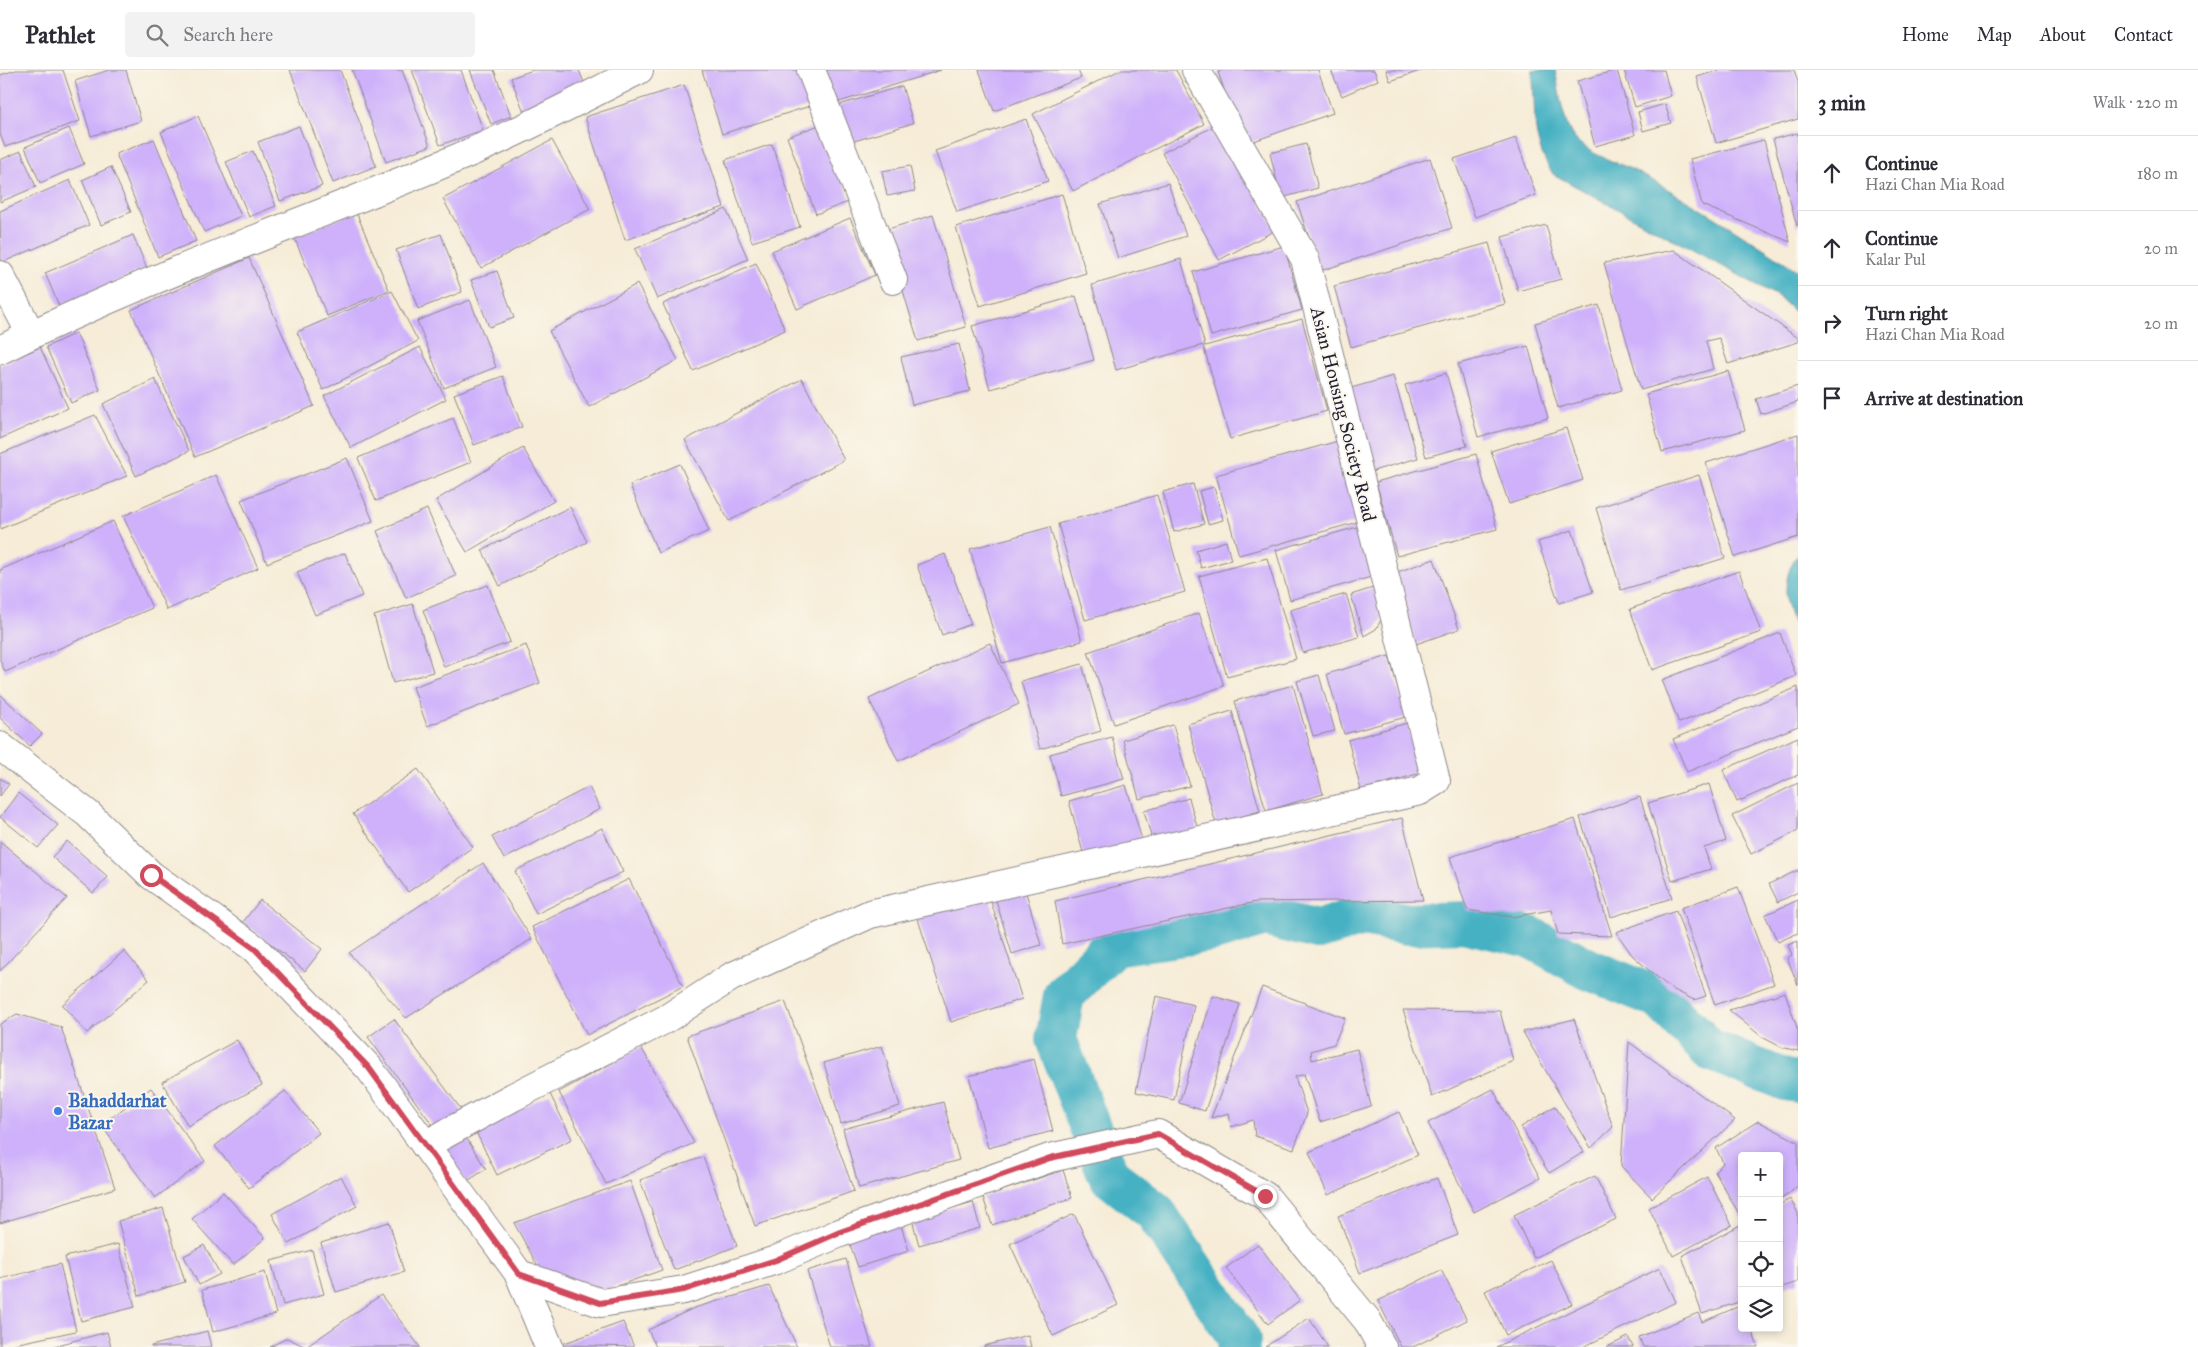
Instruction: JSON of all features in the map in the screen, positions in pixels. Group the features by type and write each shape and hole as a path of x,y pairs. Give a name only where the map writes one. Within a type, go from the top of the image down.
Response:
{"street":[{"path":"0,350 31,334 237,246 478,150 639,70"},
{"path":"811,70 893,280"},
{"name":"Asian Housing Society Road","path":"425,1145 513,1097 666,1019 731,977 870,914 1420,791 1436,781 1305,259 1196,70"},
{"path":"0,275 31,334"},
{"path":"0,746 88,814 151,875 254,948 369,1068 519,1274 549,1347"},
{"path":"519,1274 600,1303 684,1290 776,1260 840,1232 1050,1158 1158,1134 1265,1196 1367,1320 1382,1347"}],"water":[{"path":"1532,70 1555,70 1567,125 1581,145 1677,194 1798,271 1798,315 1779,297 1553,174 1545,161 1537,136"},
{"path":"1798,554 1798,630 1789,612 1786,592 1789,571"}],"building":[{"path":"16,70 63,70 80,121 5,147 0,134 0,75"},
{"path":"109,70 126,70 141,121 91,136 75,81"},
{"path":"290,70 340,70 376,166 333,183"},
{"path":"352,70 402,70 430,146 386,162"},
{"path":"412,70 461,70 483,130 440,145"},
{"path":"470,70 494,70 511,116 491,124"},
{"path":"533,70 579,70 586,88 524,112 511,78"},
{"path":"702,70 802,70 813,105 722,134"},
{"path":"823,70 941,70 833,104"},
{"path":"979,70 1078,70 1081,78 994,111"},
{"path":"1120,70 1176,70 1204,124 1073,191 1033,114"},
{"path":"1223,70 1318,70 1333,113 1243,145 1218,72"},
{"path":"1331,70 1374,70 1378,80 1342,96"},
{"path":"1386,70 1423,70 1390,81"},
{"path":"1617,70 1635,135 1595,146 1577,81"},
{"path":"1624,70 1664,70 1671,96 1635,107"},
{"path":"1719,70 1794,70 1798,82 1798,119 1716,143 1697,77"},
{"path":"684,85 724,207 625,240 585,117"},
{"path":"902,86 913,123 851,142 839,105"},
{"path":"1665,104 1671,123 1643,131 1638,112"},
{"path":"198,116 241,216 204,232 161,132"},
{"path":"1026,119 1048,181 957,212 935,151"},
{"path":"822,124 851,201 816,214 787,137"},
{"path":"1216,125 1276,230 1219,260 1162,153"},
{"path":"299,126 322,186 280,201 258,142"},
{"path":"69,128 84,164 40,183 25,147"},
{"path":"1798,133 1798,226 1797,226 1773,139"},
{"path":"1516,138 1536,195 1475,217 1454,159"},
{"path":"154,139 196,241 158,257 116,154"},
{"path":"552,140 590,209 481,268 443,199"},
{"path":"1764,140 1790,242 1702,205 1690,159"},
{"path":"772,144 800,227 752,242 725,160"},
{"path":"1306,144 1318,188 1281,198 1270,153"},
{"path":"21,151 36,187 0,202 0,160"},
{"path":"253,151 276,206 249,217 226,162"},
{"path":"1430,158 1452,228 1320,271 1297,202"},
{"path":"910,166 915,191 887,196 882,171"},
{"path":"111,167 131,212 101,225 82,180"},
{"path":"70,180 89,225 1,263 0,211"},
{"path":"1168,183 1186,236 1118,258 1100,204"},
{"path":"1062,194 1086,273 980,306 956,227"},
{"path":"726,209 748,259 657,299 635,249"},
{"path":"356,212 389,290 327,316 294,237"},
{"path":"933,215 966,327 918,341 885,230"},
{"path":"850,218 875,275 797,309 772,251"},
{"path":"1546,225 1561,279 1518,291 1502,237"},
{"path":"441,234 462,292 418,309 396,250"},
{"path":"133,235 147,268 59,306 45,273"},
{"path":"1489,243 1505,304 1351,347 1334,286"},
{"path":"1284,246 1302,310 1211,336 1193,272"},
{"path":"1674,250 1798,338 1798,342 1728,364 1719,338 1706,341 1713,369 1641,390 1604,263"},
{"path":"249,258 314,406 195,457 131,310"},
{"path":"1181,259 1205,346 1302,319 1327,411 1230,439 1203,345 1116,370 1092,285"},
{"path":"756,263 785,330 693,371 663,304"},
{"path":"497,271 514,318 489,327 471,280"},
{"path":"637,284 678,360 589,407 549,331"},
{"path":"392,291 418,341 323,390 297,332"},
{"path":"1076,296 1094,360 990,389 972,326"},
{"path":"470,300 496,367 444,388 417,321"},
{"path":"1599,305 1622,390 1558,408 1535,323"},
{"path":"76,333 100,390 71,403 46,347"},
{"path":"959,344 970,391 912,405 901,357"},
{"path":"1528,346 1548,418 1478,437 1458,364"},
{"path":"40,347 68,408 0,439 0,365"},
{"path":"420,347 446,399 351,448 324,396"},
{"path":"1728,371 1745,430 1662,452 1646,394"},
{"path":"1446,373 1467,446 1426,457 1405,385"},
{"path":"503,376 522,427 474,445 454,394"},
{"path":"1393,376 1418,458 1369,472 1344,390"},
{"path":"155,379 189,451 136,476 103,404"},
{"path":"802,379 844,460 729,521 685,440"},
{"path":"1798,386 1798,402 1761,414 1756,399"},
{"path":"95,415 127,476 0,529 0,454"},
{"path":"453,418 471,462 376,501 358,458"},
{"path":"1566,428 1583,480 1509,504 1491,451"},
{"path":"1798,434 1798,537 1735,557 1706,463"},
{"path":"1338,441 1361,521 1239,555 1216,475"},
{"path":"523,448 554,501 467,552 436,500"},
{"path":"1476,454 1497,529 1397,556 1376,482"},
{"path":"347,458 373,521 267,563 241,500"},
{"path":"680,464 709,531 658,553 630,485"},
{"path":"216,475 258,568 167,610 123,516"},
{"path":"1699,475 1725,558 1621,590 1596,508"},
{"path":"1193,484 1204,524 1174,532 1163,492"},
{"path":"1214,487 1223,520 1208,524 1199,491"},
{"path":"1157,495 1185,592 1085,620 1058,524"},
{"path":"570,507 587,542 500,586 482,550"},
{"path":"427,509 456,576 406,598 377,531"},
{"path":"113,521 152,608 5,672 0,660 0,570"},
{"path":"1368,524 1382,574 1290,600 1276,550"},
{"path":"1050,527 1082,641 1002,663 970,549"},
{"path":"1572,530 1593,592 1559,603 1538,542"},
{"path":"1226,541 1231,560 1201,568 1196,550"},
{"path":"345,553 362,596 315,615 297,572"},
{"path":"945,554 971,624 942,635 917,565"},
{"path":"1267,558 1296,659 1227,677 1199,576"},
{"path":"1434,559 1459,629 1416,644 1392,574"},
{"path":"1739,571 1761,632 1652,670 1630,609"},
{"path":"488,585 510,642 444,667 423,610"},
{"path":"1379,586 1383,608 1381,620 1376,629 1364,636 1351,595"},
{"path":"1346,594 1359,637 1303,653 1290,610"},
{"path":"413,604 433,672 393,683 374,616"},
{"path":"1199,613 1224,686 1114,724 1088,652"},
{"path":"1780,633 1796,676 1679,723 1662,680"},
{"path":"990,643 1019,704 898,761 869,699"},
{"path":"526,645 540,683 427,726 413,687"},
{"path":"1389,656 1406,717 1344,734 1327,674"},
{"path":"1082,664 1101,731 1040,749 1021,681"},
{"path":"1319,675 1335,731 1313,736 1297,681"},
{"path":"1293,685 1323,794 1266,811 1235,701"},
{"path":"1798,687 1798,726 1687,772 1673,739"},
{"path":"0,694 42,734 30,746 0,718"},
{"path":"1232,711 1260,811 1216,824 1188,724"},
{"path":"1407,723 1421,773 1361,790 1348,740"},
{"path":"1173,725 1190,786 1139,799 1123,740"},
{"path":"1112,737 1124,779 1061,796 1050,754"},
{"path":"1798,737 1798,775 1737,802 1723,770"},
{"path":"418,769 473,847 408,892 353,814"},
{"path":"0,778 9,784 0,796"},
{"path":"1798,783 1798,831 1751,854 1732,816"},
{"path":"1709,784 1726,841 1704,848 1711,869 1672,881 1648,803"},
{"path":"1126,785 1142,840 1084,856 1069,801"},
{"path":"589,787 600,809 504,859 492,837"},
{"path":"18,793 58,825 38,848 0,817"},
{"path":"1640,797 1672,898 1611,917 1580,817"},
{"path":"1189,798 1198,830 1153,843 1144,811"},
{"path":"1402,818 1423,900 1256,902 1062,944 1055,901"},
{"path":"1575,819 1612,936 1558,934 1551,910 1512,917 1467,910 1450,857"},
{"path":"602,828 623,872 536,914 515,871"},
{"path":"0,841 67,898 0,971"},
{"path":"67,841 108,877 93,893 52,857"},
{"path":"483,863 532,939 406,1018 349,953"},
{"path":"1798,870 1798,892 1778,902 1769,884"},
{"path":"629,879 683,986 587,1035 532,927"},
{"path":"1738,887 1774,984 1715,1005 1681,908"},
{"path":"1025,889 1041,945 1012,954 995,897"},
{"path":"988,893 1022,999 951,1022 917,916"},
{"path":"260,900 322,949 305,971 243,922"},
{"path":"1798,900 1798,933 1778,942 1765,915"},
{"path":"1676,911 1706,996 1694,1000 1670,988 1650,971 1632,955 1616,932"},
{"path":"1798,941 1798,985 1787,958 1792,955 1788,945"},
{"path":"124,951 149,980 87,1033 62,1005"},
{"path":"1262,987 1345,1018 1334,1044 1311,1051 1312,1060 1357,1049 1371,1106 1320,1122 1304,1074 1295,1077 1307,1113 1294,1149 1255,1136 1253,1120 1231,1127 1229,1113 1211,1118"},
{"path":"1785,992 1798,1031 1798,1051 1781,1047 1762,1037 1729,1010"},
{"path":"1156,996 1194,1005 1174,1100 1136,1092"},
{"path":"1213,996 1240,1004 1205,1111 1179,1103"},
{"path":"785,1001 854,1191 755,1226 687,1036"},
{"path":"1403,1010 1500,1011 1513,1061 1432,1097"},
{"path":"17,1014 61,1027 115,1188 0,1223 0,1024"},
{"path":"394,1019 463,1112 437,1131 368,1037"},
{"path":"1574,1019 1613,1127 1591,1148 1523,1032"},
{"path":"237,1040 262,1085 188,1126 162,1082"},
{"path":"1629,1042 1735,1120 1652,1198 1621,1166"},
{"path":"882,1046 900,1106 841,1124 824,1063"},
{"path":"641,1047 694,1143 606,1184 559,1092"},
{"path":"1034,1059 1053,1131 988,1148 969,1076"},
{"path":"151,1088 205,1161 155,1198 101,1125"},
{"path":"1493,1089 1540,1178 1474,1212 1428,1123"},
{"path":"285,1091 319,1133 249,1188 215,1146"},
{"path":"550,1094 572,1139 497,1175 475,1130"},
{"path":"943,1102 959,1160 859,1188 843,1129"},
{"path":"1555,1106 1584,1152 1549,1173 1521,1127"},
{"path":"1399,1112 1418,1155 1328,1195 1309,1152"},
{"path":"1758,1121 1798,1142 1798,1185 1783,1198 1783,1152 1738,1152 1738,1212 1715,1172 1723,1163 1716,1148"},
{"path":"465,1136 486,1169 466,1182 445,1149"},
{"path":"703,1157 737,1246 674,1270 640,1180"},
{"path":"1063,1170 1072,1198 992,1225 983,1197"},
{"path":"341,1176 357,1206 288,1244 272,1214"},
{"path":"1595,1176 1616,1219 1534,1258 1514,1215"},
{"path":"1707,1177 1732,1225 1673,1256 1649,1208"},
{"path":"1437,1178 1458,1235 1360,1273 1338,1216"},
{"path":"630,1181 662,1270 603,1291 539,1268 514,1223"},
{"path":"223,1192 265,1238 233,1265 192,1219"},
{"path":"1790,1199 1798,1213 1798,1282 1783,1287 1783,1242 1783,1203"},
{"path":"973,1202 980,1228 919,1245 912,1219"},
{"path":"163,1208 185,1282 139,1296 118,1221"},
{"path":"1074,1214 1118,1305 1053,1336 1010,1244"},
{"path":"389,1222 404,1272 336,1292 321,1243"},
{"path":"900,1222 909,1251 858,1267 848,1239"},
{"path":"1738,1226 1738,1302 1702,1314 1682,1256"},
{"path":"118,1244 135,1307 81,1321 65,1257"},
{"path":"1258,1244 1300,1300 1268,1324 1226,1268"},
{"path":"204,1245 220,1274 199,1285 184,1256"},
{"path":"312,1250 324,1294 283,1305 271,1261"},
{"path":"846,1259 872,1347 830,1347 807,1271"},
{"path":"1551,1260 1572,1304 1506,1335 1485,1291"},
{"path":"60,1264 76,1331 0,1347 0,1279"},
{"path":"1660,1268 1676,1302 1583,1347 1496,1347"},
{"path":"1441,1270 1467,1320 1413,1347 1401,1347 1378,1301"},
{"path":"265,1272 276,1314 213,1332 202,1290"},
{"path":"769,1286 797,1347 656,1347 648,1330 694,1308"},
{"path":"381,1295 420,1347 306,1347"},
{"path":"1738,1307 1738,1332 1752,1332 1758,1347 1643,1347 1639,1337 1698,1313 1702,1322"},
{"path":"1309,1318 1328,1347 1265,1347"},
{"path":"623,1322 634,1347 559,1345"},
{"path":"207,1331 211,1347 151,1347 151,1346"},
{"path":"107,1332 111,1347 54,1347 54,1346"},
{"path":"1028,1335 1031,1347 984,1347 984,1346"},
{"path":"1628,1337 1633,1347 1607,1347"},
{"path":"287,1338 306,1347 270,1347"}],"waterway":[{"path":"1238,1347 1240,1340 1155,1212 1109,1176 1056,1039 1064,995 1113,945 1213,931 1265,916 1318,929 1363,916 1408,924 1463,922 1530,937 1588,969 1659,998 1710,1050 1785,1080 1798,1082"}],"place":[{"name":"Bahaddarhat Bazar","path":"58,1111"}],"route":[{"path":"151,875 254,948 369,1068 519,1274 600,1303 684,1290 776,1260 840,1232 1050,1158 1158,1134 1265,1196"}]}
